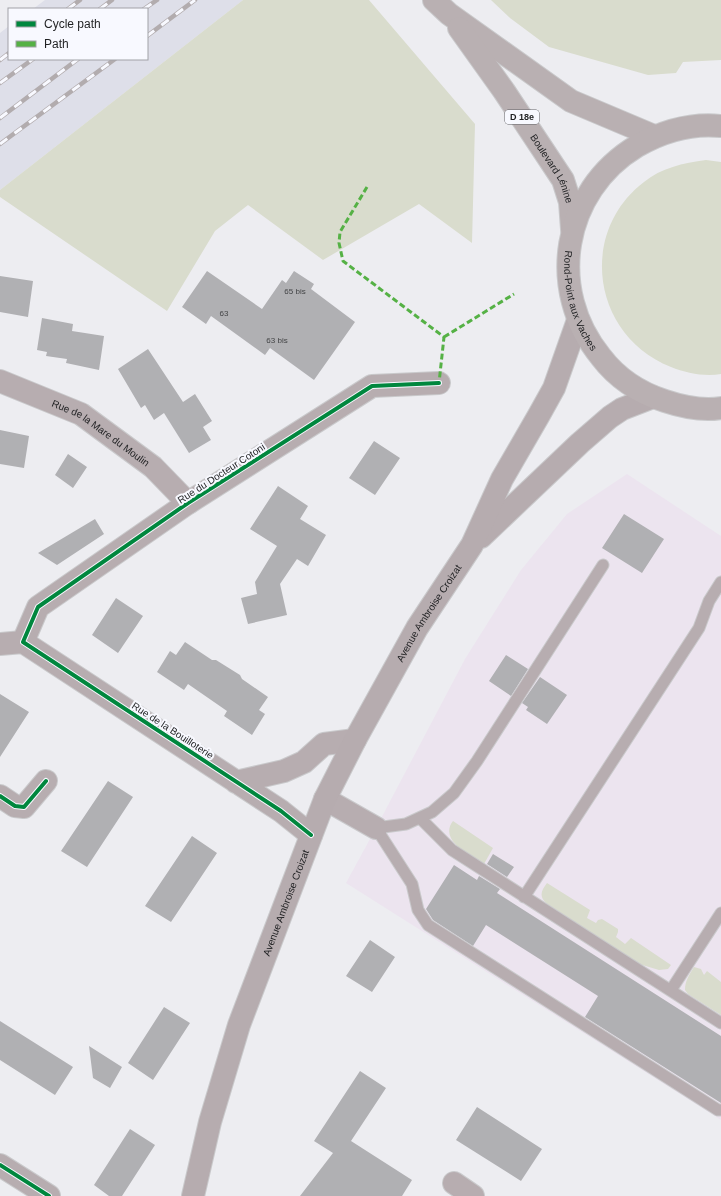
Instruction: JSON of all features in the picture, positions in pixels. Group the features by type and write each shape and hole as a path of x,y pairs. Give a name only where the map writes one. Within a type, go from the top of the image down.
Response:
{"main road":[{"name":"Boulevard Lénine","path":"442,7 571,101 654,136"},
{"name":"Boulevard Lénine","path":"442,7 504,91 563,180 570,202 572,230"},
{"name":"Rond-Point aux Vaches","path":"721,126 710,125 681,128 654,136 622,155 599,178 585,199 572,230 568,268 570,293 578,320 591,345 609,368 630,384 653,397 682,406 712,409 721,408"},
{"name":"Avenue Ambroise Croizat","path":"192,1196 210,1122 238,1025 325,799 355,740 417,628 472,545 502,479 554,388 578,320"},
{"name":"Avenue Ambroise Croizat","path":"472,545 580,443 610,417 622,409 653,397"}],"street":[{"name":"Rue de la Mare du Moulin","path":"0,381 81,414 153,467 188,503"},
{"name":"Rue du Docteur Cotoni","path":"23,642 38,607 188,503 372,386 439,383"},
{"path":"0,644 23,642"},
{"name":"Rue de la Bouilloterie","path":"23,642 281,811 311,835"},
{"path":"236,782 284,771 304,762 324,744 355,740"},
{"path":"0,796 15,806 24,807 46,781"},
{"path":"325,799 376,828"},
{"path":"0,1164 49,1196"},
{"path":"454,1183 473,1196"}],"lane":[{"path":"603,566 477,761 454,793 432,812 420,818 406,824 376,828 412,884 418,910 428,925 711,1106 721,1110"},
{"path":"524,897 699,628 709,601 721,582"},
{"path":"420,818 452,850 721,1022"},
{"path":"671,990 721,913"}],"shaded area":[{"path":"45,0 243,0 0,190 0,33 8,27 8,60 148,60 148,8 34,8"},
{"path":"243,0 369,0 475,124 472,243 419,204 323,260 248,205 215,231 167,311 0,197 0,190"},
{"path":"491,0 721,0 721,60 683,62 676,73 648,75 549,47 510,18"},
{"path":"706,160 721,162 721,374 715,375 689,373 671,367 645,353 624,333 611,309 603,282 603,255 609,228 623,203 644,182 658,173 673,167"},
{"path":"627,474 721,536 721,1120 346,883 465,659 521,570 567,514"},
{"path":"453,821 493,848 484,864 458,847 453,841 449,828"},
{"path":"547,883 590,910 587,918 596,923 598,920 602,919 618,929 616,937 625,944 631,938 671,965 668,969 659,970 639,964 546,903 542,898 542,893"},
{"path":"694,967 701,969 704,975 707,971 721,982 721,1015 688,994 685,990 689,975"}],"building":[{"path":"207,271 262,309 282,280 286,283 294,271 314,284 311,289 355,322 314,380 270,348 265,355 211,316 206,324 182,307"},
{"path":"0,276 33,281 28,317 0,312"},
{"path":"42,318 73,324 72,331 104,336 99,370 66,363 67,359 46,356 47,352 37,350"},
{"path":"148,349 183,402 195,394 212,421 203,427 211,440 189,453 164,413 154,420 145,405 141,408 118,369"},
{"path":"0,430 29,436 24,468 0,464"},
{"path":"374,441 400,458 375,495 349,478"},
{"path":"68,454 87,467 73,488 55,475"},
{"path":"278,486 308,506 300,519 326,535 308,566 297,559 280,584 287,615 248,624 241,598 257,594 255,582 277,546 250,529"},
{"path":"624,514 664,539 642,573 602,548"},
{"path":"95,519 104,534 57,565 38,553"},
{"path":"116,598 143,616 118,653 92,635"},
{"path":"185,642 212,660 216,660 240,675 242,679 268,697 259,710 265,714 252,735 224,716 227,711 188,684 184,690 157,672 170,651 176,655"},
{"path":"506,655 528,669 511,696 489,681"},
{"path":"540,677 567,695 547,724 526,710 528,707 522,703"},
{"path":"0,694 29,712 0,757"},
{"path":"108,781 133,797 87,867 61,851"},
{"path":"192,836 217,853 171,922 145,906"},
{"path":"493,854 514,867 507,877 487,864"},
{"path":"454,865 477,880 479,876 500,889 497,893 721,1036 721,1103 585,1017 598,996 486,925 473,946 433,920 426,909"},
{"path":"370,940 395,957 372,992 346,976"},
{"path":"164,1007 190,1023 153,1080 128,1063"},
{"path":"0,1021 73,1067 55,1095 0,1060"},
{"path":"89,1046 122,1067 110,1088 93,1078"},
{"path":"360,1071 386,1088 351,1141 412,1180 402,1196 300,1196 333,1153 314,1141"},
{"path":"477,1107 542,1149 521,1181 456,1140"},
{"path":"130,1129 155,1145 122,1196 109,1196 94,1185"}],"railway":[{"path":"69,8 80,0"},
{"path":"101,8 112,0"},
{"path":"145,8 157,0"},
{"path":"148,35 195,0"},
{"path":"0,60 8,54"},
{"path":"0,83 32,60"},
{"path":"0,118 77,60"},
{"path":"0,144 114,60"}],"marked path":[{"path":"367,187 340,232 339,243 343,261 444,337 439,383"},
{"path":"444,337 514,294"}],"cycle path":[{"path":"311,835 281,811 23,642 38,607 188,503 372,386 439,383"},
{"path":"0,796 15,806 24,807 46,781"},
{"path":"0,1165 49,1196"}]}
